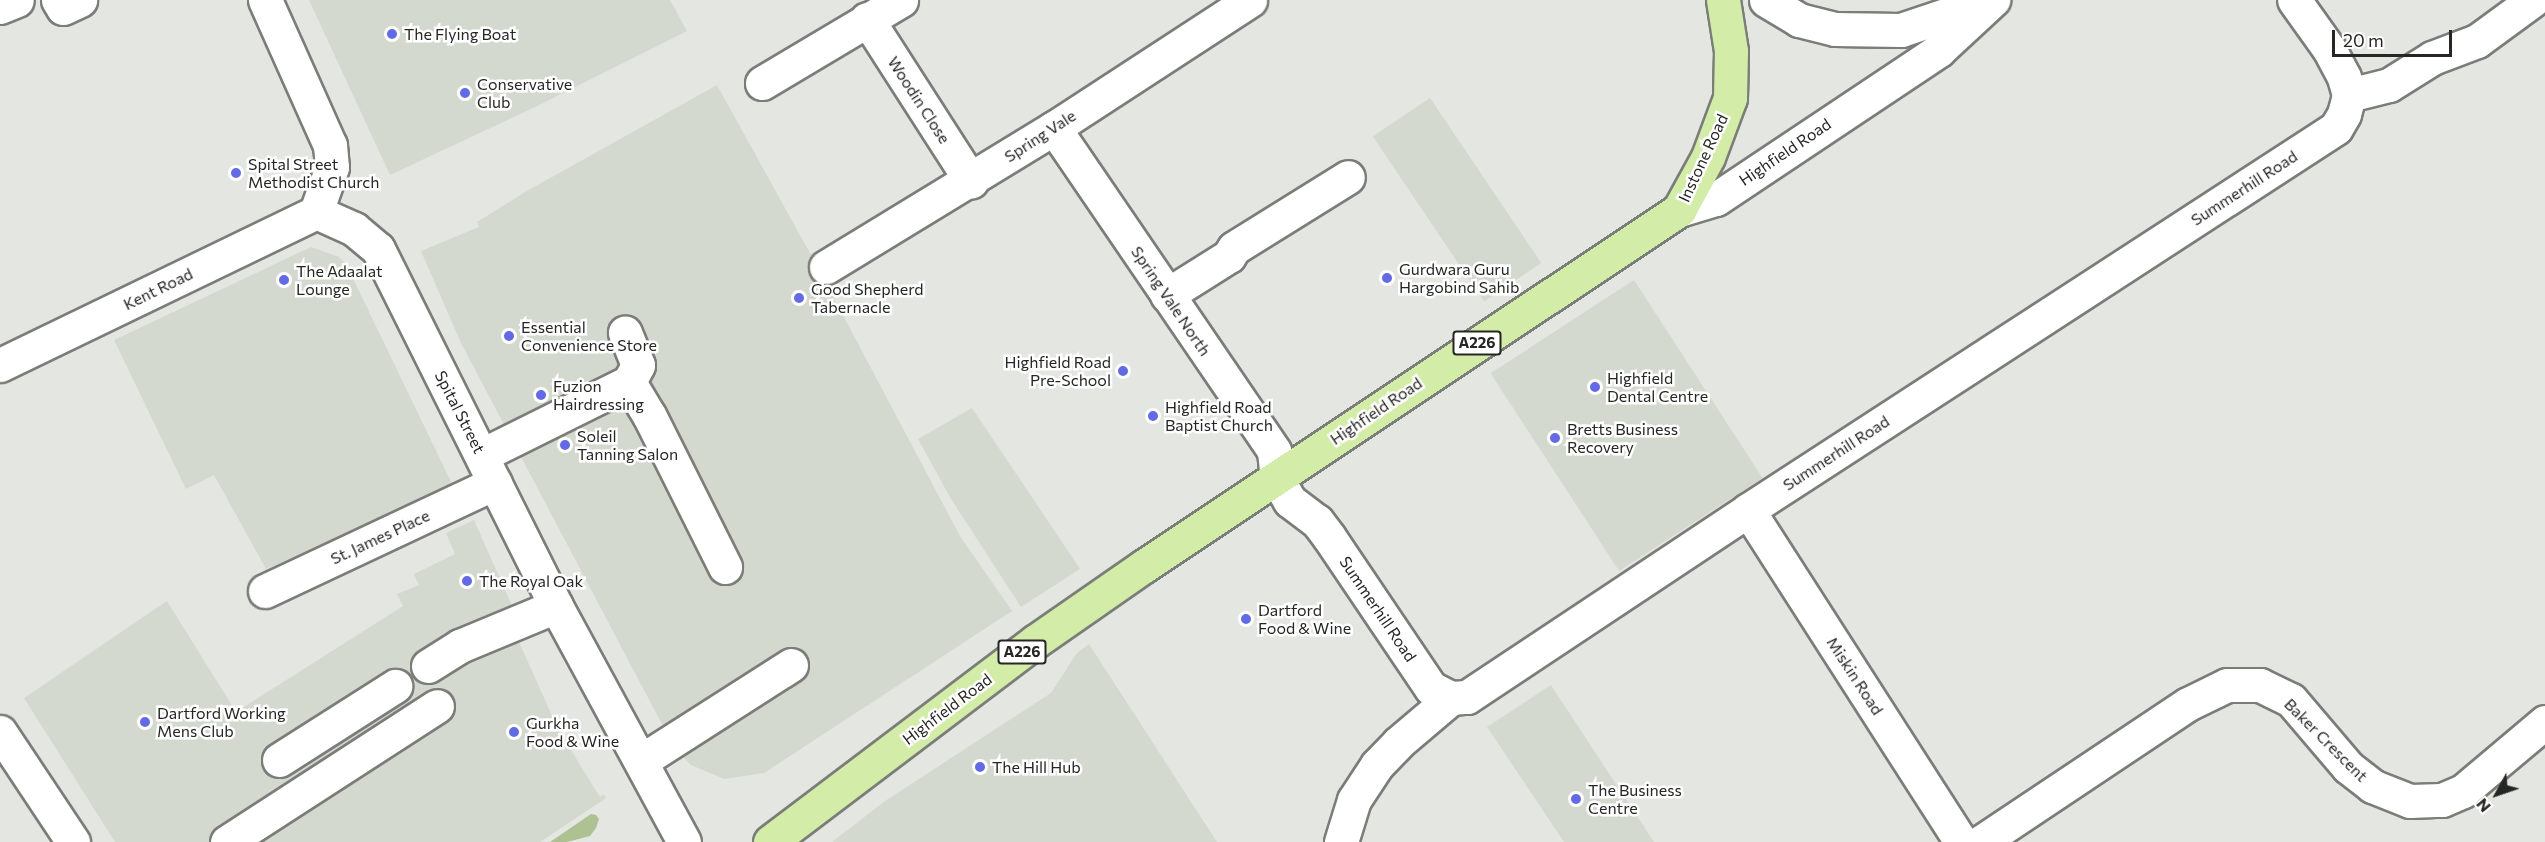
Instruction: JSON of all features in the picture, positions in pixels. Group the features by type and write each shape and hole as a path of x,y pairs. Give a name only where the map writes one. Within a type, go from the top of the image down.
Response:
{"main road":[{"name":"Instone Road","path":"1679,210 1708,157 1730,98 1731,51 1723,0"},
{"name":"Highfield Road","path":"774,841 1036,641 1679,210"}],"street":[{"path":"0,8 17,0"},
{"path":"58,0 63,8 80,0"},
{"path":"265,0 330,145 332,167 316,212"},
{"path":"762,83 901,0"},
{"name":"Spring Vale","path":"826,267 971,181 1250,0"},
{"path":"1766,0 1799,20 1835,29 1901,30 1991,0"},
{"name":"Highfield Road","path":"1679,210 1716,198 1939,50 1991,0"},
{"path":"2294,0 2329,49 2344,77 2349,94 2389,85 2432,58 2477,41 2533,0"},
{"name":"Woodin Close","path":"867,20 971,181"},
{"name":"Summerhill Road","path":"1277,478 1290,501 1317,521 1329,537 1431,688 1451,698 1467,697 1748,510 2336,128 2344,114 2349,94"},
{"name":"Spring Vale North","path":"1054,128 1274,451 1277,478"},
{"path":"1167,295 1229,256 1234,248 1348,177"},
{"name":"Kent Road","path":"0,365 316,212"},
{"name":"Spital Street","path":"316,212 354,230 378,249 556,606 684,842"},
{"path":"625,333 638,365 629,382 649,415 725,567"},
{"name":"St. James Place","path":"265,591 488,469 629,382"},
{"name":"Miskin Road","path":"1748,510 1961,842"},
{"path":"428,666 460,646 556,606"},
{"path":"641,761 790,665"},
{"name":"Baker Crescent","path":"1981,842 2187,704 2227,685 2260,685 2291,700 2348,767 2372,786 2410,801 2442,800 2463,791 2545,722"},
{"path":"279,759 395,686"},
{"path":"1341,842 1354,800 1377,765 1398,743 1451,698"},
{"path":"226,842 437,706"},
{"path":"0,732 73,842"}],"shaded area":[{"path":"309,0 670,0 687,31 531,109 390,175"},
{"path":"717,85 811,255 960,536 1012,611 764,773 724,779 691,765 674,747 461,343 421,251 479,227 477,222 525,192"},
{"path":"1430,98 1541,263 1484,302 1373,137"},
{"path":"311,247 339,257 347,266 454,488 266,569 214,475 186,489 114,340"},
{"path":"1634,280 1763,478 1619,571 1491,373"},
{"path":"972,408 1080,569 1021,607 951,499 918,439"},
{"path":"474,520 513,608 506,613 558,729 600,797 604,794 606,798 540,842 115,842 24,698 167,601 236,712 403,606 397,594 419,585 414,574 455,554 446,533"},
{"path":"1089,644 1217,842 832,842 885,801 1051,693 1077,653"},
{"path":"1551,685 1654,842 1564,842 1487,727"}],"green space":[{"path":"591,814 596,815 599,819 590,836 567,842 550,842"}],"place":[{"name":"The Flying Boat","path":"392,34"},
{"name":"Conservative Club","path":"465,93"},
{"name":"Spital Street Methodist Church","path":"236,173"},
{"name":"Gurdwara Guru Hargobind Sahib","path":"1387,278"},
{"name":"The Adaalat Lounge","path":"284,280"},
{"name":"Good Shepherd Tabernacle","path":"799,298"},
{"name":"Essential Convenience Store","path":"509,336"},
{"name":"Highfield Road Pre-School","path":"1123,371"},
{"name":"Highfield Dental Centre","path":"1595,387"},
{"name":"Fuzion Hairdressing","path":"541,395"},
{"name":"Highfield Road Baptist Church","path":"1153,416"},
{"name":"Bretts Business Recovery","path":"1555,438"},
{"name":"Soleil Tanning Salon","path":"565,445"},
{"name":"The Royal Oak","path":"467,581"},
{"name":"Dartford Food & Wine","path":"1246,619"},
{"name":"Dartford Working Mens Club","path":"145,722"},
{"name":"Gurkha Food & Wine","path":"514,732"},
{"name":"The Hill Hub","path":"980,767"},
{"name":"The Business Centre","path":"1576,799"}]}
